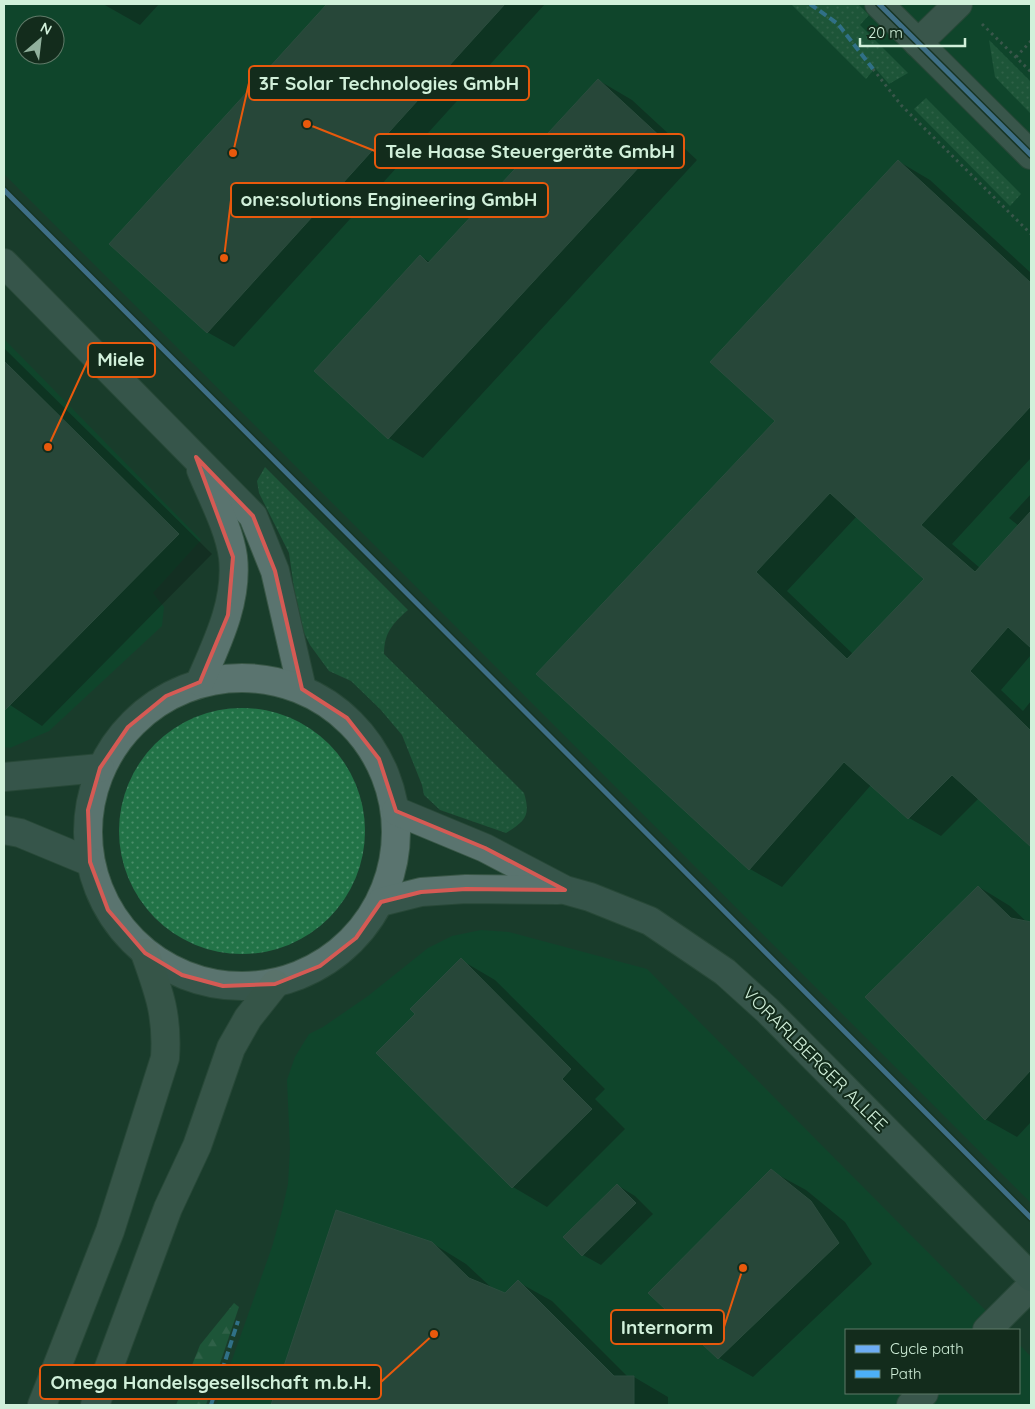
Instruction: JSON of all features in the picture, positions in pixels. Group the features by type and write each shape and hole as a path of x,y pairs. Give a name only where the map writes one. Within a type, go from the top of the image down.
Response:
{"highway":[{"path":"42,1405 110,1231 157,1089 164,1058 166,1036 163,1003 145,953"},
{"path":"95,1405 168,1208 197,1146 231,1048 248,1018 275,984"}],"main road":[{"path":"4,263 253,516 275,571 302,689"},
{"path":"196,457 222,523 232,557 232,586 228,615 200,682"},
{"path":"261,678 302,689 347,718 379,759 396,811 395,859 381,902 356,938 342,949 320,966 275,984 223,986 182,974 145,953 108,910 90,862 88,810 100,768 128,726 166,696 200,682 212,679 261,678"},
{"path":"4,777 100,768"},
{"name":"VORARLBERGER ALLEE","path":"396,811 485,848 564,890 590,897 650,921 725,972 767,1010 1031,1277"},
{"path":"4,830 20,833 90,862"},
{"name":"VORARLBERGER ALLEE","path":"381,902 421,892 466,889 564,890"}],"street":[{"path":"879,4 1031,155"},
{"path":"918,43 967,10"},
{"path":"988,1329 1031,1286"},
{"path":"911,1405 923,1394"}],"path":[{"path":"967,10 1031,72"},
{"path":"1016,57 1031,41"},
{"path":"873,70 901,105 1031,234"}],"highlighted area":[{"path":"196,457 253,516 275,571 302,689 347,718 379,759 396,811 485,848 565,890 466,889 421,892 381,902 356,938 320,966 275,984 223,986 182,975 145,953 108,910 90,862 88,810 100,768 128,727 166,696 200,682 228,615 233,557"}],"shaded area":[{"path":"4,4 1031,4 1031,1203 4,174"},
{"path":"4,339 201,540 153,593 164,607 162,626 49,731 10,748 4,747"},
{"path":"481,930 509,932 647,969 1004,1329 845,1329 845,1394 1020,1394 1020,1345 1031,1357 1031,1405 216,1405 272,1247 282,1211 288,1184 290,1148 287,1080 295,1057 309,1034 323,1027 368,996 428,948 452,936"}],"green space":[{"path":"791,4 858,4 869,15 860,25 908,73 889,84 875,68 866,79"},
{"path":"989,40 1031,82 1031,114 995,77"},
{"path":"926,98 1021,194 1010,206 914,109"},
{"path":"265,467 408,610 390,629 384,647 384,654 524,793 527,807 525,817 513,829 506,833 440,810 424,795 422,785 402,735 380,709 351,681 329,671 310,645 299,623 289,553 259,493 257,481"},
{"path":"254,708 278,713 300,722 311,728 329,744 345,762 356,784 363,807 365,831 363,855 356,878 345,900 329,918 311,934 278,949 254,954 230,954 206,949 173,934 139,900 128,878 121,855 119,819 124,795 139,762 173,728 195,717 218,710"},
{"path":"234,1303 239,1307 206,1405 176,1405 200,1345"}],"building":[{"path":"327,4 505,4 207,333 109,244"},
{"path":"598,79 664,140 388,439 314,371 420,255 428,263"},
{"path":"898,160 1031,283 1031,406 921,525 975,572 1031,511 1031,648 1008,627 970,671 1031,731 1031,847 952,775 908,819 844,762 749,870 536,674 775,421 710,362","holes":["830,493 924,579 847,659 756,572"]},
{"path":"4,361 179,534 4,711"},
{"path":"978,886 1011,918 1031,922 1031,1070 985,1120 865,997"},
{"path":"461,958 571,1069 562,1079 592,1109 512,1188 376,1053 415,1014 410,1009"},
{"path":"771,1169 811,1201 839,1243 718,1359 648,1293"},
{"path":"617,1184 636,1203 582,1256 563,1237"},
{"path":"336,1210 432,1242 469,1278 505,1293 518,1280 614,1376 634,1376 634,1405 271,1405"}],"marked path":[{"path":"810,4 838,24 873,69"},
{"path":"211,1405 238,1321"}],"cycle path":[{"path":"879,4 1031,155"},
{"path":"4,190 1031,1218"}],"place":[{"name":"Tele Haase Steuergeräte GmbH","path":"307,124"},
{"name":"3F Solar Technologies GmbH","path":"233,153"},
{"name":"one:solutions Engineering GmbH","path":"224,258"},
{"name":"Miele","path":"48,447"},
{"name":"Internorm","path":"743,1268"},
{"name":"Omega Handelsgesellschaft m.b.H.","path":"434,1334"}]}
